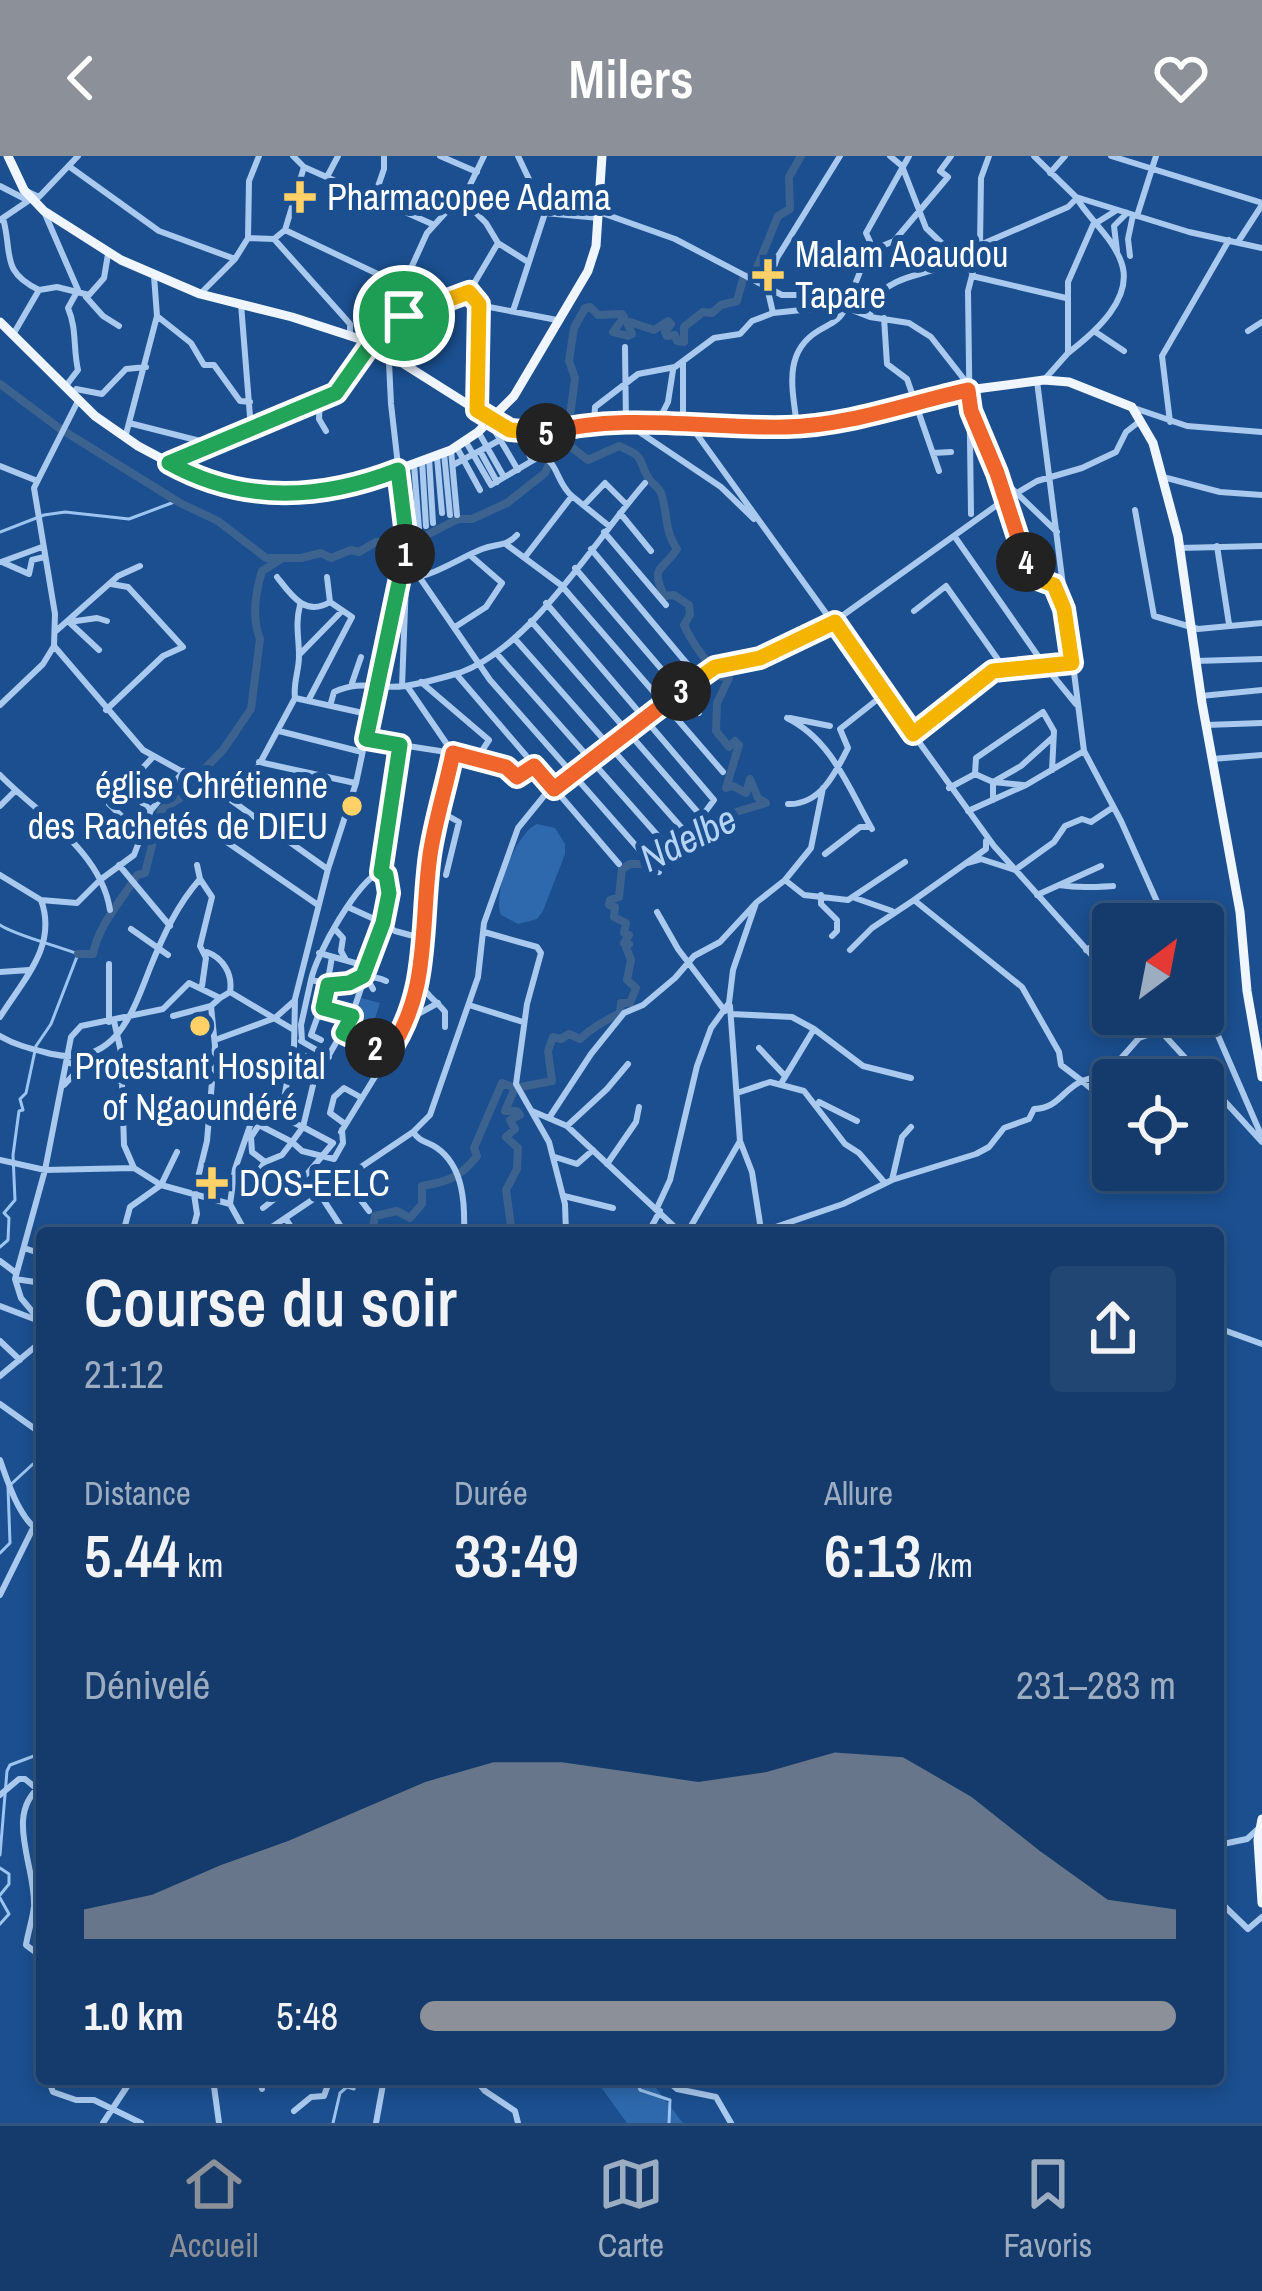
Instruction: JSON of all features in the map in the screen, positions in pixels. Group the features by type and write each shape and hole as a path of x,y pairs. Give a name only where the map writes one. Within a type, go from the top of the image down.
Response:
{"main road":[{"path":"8,156 26,196 102,247 154,276 200,294 369,342 477,410 486,425 537,434 595,424 658,422 792,427 864,416 968,387 1040,380 1069,382 1132,407 1153,443 1179,548 1240,912 1246,991 1262,1078"},
{"path":"0,322 71,395 125,438 169,463 220,485 310,494 344,489 440,453 486,425 514,396 588,271 599,215 602,156"},
{"path":"1261,1824 1262,1903"}],"street":[{"path":"0,186 39,196 78,156"},
{"path":"200,294 235,259 248,238 250,181 260,156"},
{"path":"293,156 304,167 433,224"},
{"path":"328,175 338,156"},
{"path":"374,198 385,169 383,156"},
{"path":"169,463 341,388 387,321 433,224 460,198 484,156"},
{"path":"513,311 545,213 518,156"},
{"path":"773,313 767,286 782,250 840,156"},
{"path":"890,156 902,166 926,227 973,274 1066,298"},
{"path":"658,422 668,402 670,376 714,338 740,334 752,321 773,313 801,313 835,302 854,287 871,244 866,233 909,156"},
{"path":"863,264 896,239 948,178 940,171 951,156"},
{"path":"970,514 968,291 980,244 981,178 989,156"},
{"path":"1034,156 1076,198 1118,255"},
{"path":"1050,173 1065,156"},
{"path":"1111,156 1262,204 1162,356 1169,422"},
{"path":"1130,256 1132,215 1156,156"},
{"path":"446,157 477,172"},
{"path":"70,166 159,231 235,259"},
{"path":"248,238 274,239 284,230 304,167"},
{"path":"26,196 2,219 8,237 7,260 15,277 39,290 57,287 89,295 104,278 109,256 102,247"},
{"path":"460,198 486,223 498,243 528,262"},
{"path":"980,244 1068,207 1076,198"},
{"path":"1076,198 1262,248"},
{"path":"1068,353 1068,282 1095,223 1117,210"},
{"path":"44,211 80,291 119,326"},
{"path":"545,213 599,215 675,238 782,295 813,295 870,317 909,323 932,338 968,387"},
{"path":"1132,215 1114,226 1122,291 1094,331 1040,380 1084,751 1157,903"},
{"path":"284,230 403,286"},
{"path":"274,239 344,316 350,336"},
{"path":"387,321 469,292 498,243"},
{"path":"870,317 872,300 888,286 904,275 938,268 955,257"},
{"path":"125,438 157,316 154,276"},
{"path":"14,333 39,290"},
{"path":"0,705 43,664 54,646 56,631 35,480 61,429 78,370 76,328 68,308 80,291"},
{"path":"469,292 479,304 561,321"},
{"path":"241,304 251,429"},
{"path":"477,410 479,304"},
{"path":"792,427 790,366 811,337 833,325 846,308"},
{"path":"157,316 191,343 203,365 214,365 240,400 250,402"},
{"path":"884,318 887,364 906,378 939,471"},
{"path":"263,1208 333,1143 410,1019 421,983 430,858 453,753 404,686 406,539 387,321"},
{"path":"1248,331 1262,322"},
{"path":"1094,331 1124,351"},
{"path":"625,346 626,423 721,487 765,529"},
{"path":"595,424 596,407 624,383 643,372 679,364"},
{"path":"679,364 683,414 688,422 950,788 1092,956"},
{"path":"71,395 76,389 102,394 126,369 146,368"},
{"path":"320,400 319,419 326,431"},
{"path":"1132,407 1169,422 1262,432"},
{"path":"971,411 1032,577 1054,585 1064,609"},
{"path":"273,1227 430,1115 478,976 483,932 518,828 554,789 707,673 760,658 835,622 1004,501 1037,482 1116,452 1126,431 1141,421"},
{"path":"129,423 212,445"},
{"path":"486,425 489,484 542,455 548,458 561,487 607,529 665,604"},
{"path":"486,425 487,448 501,479"},
{"path":"532,461 526,450 537,434"},
{"path":"426,526 453,465 487,448"},
{"path":"440,453 487,448 518,470"},
{"path":"933,453 951,452"},
{"path":"440,453 463,460 479,490"},
{"path":"440,453 453,465"},
{"path":"437,502 440,453"},
{"path":"437,502 440,453"},
{"path":"437,502 440,453"},
{"path":"0,466 35,480"},
{"path":"997,473 1057,532"},
{"path":"1163,477 1220,492 1262,495"},
{"path":"584,505 605,483 626,504"},
{"path":"330,706 334,692 352,683 404,686 456,674 497,654 531,621 645,483"},
{"path":"525,557 572,496"},
{"path":"403,505 437,502 450,514"},
{"path":"1135,510 1154,616 1190,627 1262,623"},
{"path":"620,513 651,551"},
{"path":"403,580 419,578 482,549 507,545 517,535"},
{"path":"955,537 1076,704"},
{"path":"507,545 561,585 723,772"},
{"path":"1179,548 1262,545"},
{"path":"1217,546 1229,624"},
{"path":"1,562 42,547"},
{"path":"591,548 707,673 713,687"},
{"path":"1,562 29,574 32,560 44,556"},
{"path":"454,627 486,608 502,583 471,556"},
{"path":"56,631 120,574 140,566"},
{"path":"575,568 699,713"},
{"path":"277,577 300,605 316,608 330,602"},
{"path":"308,701 352,617 330,602 326,578"},
{"path":"419,578 479,664 654,865"},
{"path":"333,1143 281,1117 289,1070 298,1053 295,1000 328,869 356,783 403,580"},
{"path":"106,710 163,656 183,647 128,587 111,584"},
{"path":"914,611 946,586 1004,668"},
{"path":"515,639 688,835 715,800 546,603"},
{"path":"238,804 295,698 299,655 295,625 300,605"},
{"path":"299,655 342,611"},
{"path":"69,622 107,621"},
{"path":"531,621 703,818"},
{"path":"69,622 100,650"},
{"path":"80,630 90,635"},
{"path":"54,646 152,758 201,780 328,869"},
{"path":"497,654 667,846"},
{"path":"352,683 361,657"},
{"path":"1196,662 1262,659"},
{"path":"913,734 969,688 1004,668 1072,663"},
{"path":"456,674 619,864"},
{"path":"421,682 489,740 476,760"},
{"path":"1201,696 1262,690"},
{"path":"788,804 804,804 823,788 848,747 840,729 884,694"},
{"path":"295,698 372,715"},
{"path":"975,774 976,758 1043,712 1054,730 1052,770"},
{"path":"825,854 860,827 871,828 839,765 806,729 789,718 830,726"},
{"path":"1206,725 1262,723"},
{"path":"279,731 362,752"},
{"path":"993,782 1021,766 1054,737"},
{"path":"366,739 453,753 506,767 517,777 534,766"},
{"path":"381,872 400,745"},
{"path":"968,811 1084,751"},
{"path":"1212,759 1262,755"},
{"path":"141,835 109,804 152,758"},
{"path":"259,762 356,783"},
{"path":"0,875 41,900 77,903 134,855 151,810 187,772"},
{"path":"950,788 975,774"},
{"path":"975,774 993,782 1026,785"},
{"path":"0,776 65,836 100,880 110,910"},
{"path":"993,782 993,800"},
{"path":"124,788 151,810"},
{"path":"549,1118 590,1054 625,1013 644,1004 690,961 720,942 785,880 811,848 823,788"},
{"path":"0,806 15,791"},
{"path":"1015,870 1054,842 1065,826 1082,818 1091,822 1112,808"},
{"path":"441,812 458,822 446,875"},
{"path":"850,950 895,911 988,846 979,825"},
{"path":"221,838 318,905"},
{"path":"967,863 981,859 1015,870"},
{"path":"852,899 905,862"},
{"path":"197,865 212,897 200,946 223,963 230,992"},
{"path":"119,866 170,926"},
{"path":"1037,896 1101,866"},
{"path":"243,1227 230,1204 246,1132 289,1060 319,953 371,876 381,872"},
{"path":"289,1070 307,1077 328,1057 352,1016 383,923 389,893 386,875 381,872"},
{"path":"62,1088 133,1016 170,926 186,894 200,879"},
{"path":"785,880 804,895 852,899 895,911"},
{"path":"1056,884 1093,890 1113,886"},
{"path":"821,895 823,908 837,920 832,936"},
{"path":"0,1018 46,940 41,900"},
{"path":"914,900 1022,987 1061,1065 1092,1089"},
{"path":"756,903 733,970 728,1009 740,1141 752,1172 759,1227"},
{"path":"350,908 395,932 421,938"},
{"path":"657,912 678,949 728,1009 777,1014 814,1029 863,1066 911,1078"},
{"path":"334,928 343,938 341,951 346,960"},
{"path":"131,929 168,955"},
{"path":"483,932 540,950 523,1022 517,1088 554,1156 567,1227"},
{"path":"1086,950 1092,946"},
{"path":"202,986 205,952"},
{"path":"319,953 366,966"},
{"path":"321,1040 311,1035 323,1008 332,957"},
{"path":"109,964 124,1145 134,1168"},
{"path":"0,972 29,970"},
{"path":"365,977 373,989"},
{"path":"311,980 328,985 365,977 386,981"},
{"path":"36,1315 21,1298 16,1276 45,1170 71,1037 77,1028 170,1005 189,983 220,998"},
{"path":"421,983 445,1012 445,1027"},
{"path":"173,1016 211,1006 230,992"},
{"path":"230,992 328,1057"},
{"path":"215,1040 275,1018 295,1000"},
{"path":"410,1019 439,1003"},
{"path":"468,1005 523,1022"},
{"path":"194,1227 215,1040 211,1006"},
{"path":"323,1008 352,1016"},
{"path":"651,1227 670,1180 697,1066 709,1033 728,1009"},
{"path":"737,1093 783,1079 814,1029"},
{"path":"343,1033 387,1055"},
{"path":"775,1227 986,1149 1000,1130 1029,1119 1034,1109 1059,1101 1064,1091 1082,1081 1109,1072 1139,1038 1148,1035"},
{"path":"1164,1035 1262,1139"},
{"path":"1218,1035 1262,1139"},
{"path":"0,1036 122,1082"},
{"path":"759,1048 783,1079 857,1121"},
{"path":"67,1060 98,1050"},
{"path":"298,1053 320,1064"},
{"path":"243,1198 245,1184 265,1162 282,1155 303,1127 320,1064"},
{"path":"567,1126 628,1064"},
{"path":"265,1162 249,1147 256,1126 302,1150 334,1159 343,1143 344,1127 330,1113 334,1097 344,1088 362,1098"},
{"path":"811,1097 845,1144 889,1182"},
{"path":"607,1164 635,1122 639,1107"},
{"path":"528,1110 567,1126 676,1227"},
{"path":"889,1182 902,1137 911,1127"},
{"path":"412,1132 423,1144 437,1149 457,1177 465,1200 464,1227"},
{"path":"686,1227 740,1141"},
{"path":"554,1156 577,1164 593,1150"},
{"path":"125,1227 134,1201 161,1185 177,1152"},
{"path":"0,1160 45,1170 134,1168 161,1185 230,1204"},
{"path":"258,1172 278,1198"},
{"path":"344,1178 369,1211"},
{"path":"320,1194 341,1227"},
{"path":"563,1195 613,1208"},
{"path":"286,1219 291,1227"},
{"path":"24,1248 36,1252"},
{"path":"0,1261 16,1276 36,1281"},
{"path":"0,1306 36,1320"},
{"path":"1224,1330 1262,1344"},
{"path":"0,1341 20,1360"},
{"path":"0,1376 36,1346"},
{"path":"0,1404 36,1430"},
{"path":"0,1460 10,1491 36,1529"},
{"path":"0,1595 36,1535"},
{"path":"6,1792 19,1779 36,1785"},
{"path":"36,1789 28,1795 22,1815 34,1901 26,1945 36,1952"},
{"path":"1224,1843 1247,1839 1261,1824"},
{"path":"1224,1906 1248,1929 1262,1917"},
{"path":"50,2085 63,2097 94,2100 141,2123"},
{"path":"103,2123 128,2085"},
{"path":"214,2085 218,2119"},
{"path":"261,2085 262,2089"},
{"path":"294,2110 311,2097 324,2096 328,2085"},
{"path":"376,2123 382,2085"},
{"path":"480,2085 515,2110 518,2123"},
{"path":"672,2085 716,2096 731,2123"}],"shaded area":[{"path":"537,824 555,828 565,854 543,911 537,919 518,924 501,915 500,893 514,851"},
{"path":"361,998 380,1003 370,1034 353,1029"},
{"path":"599,2085 654,2085 683,2123 627,2123"}],"waterway":[{"path":"0,384 59,428 180,503 218,521 266,558 321,553 331,558 351,550 359,552 376,542 415,541 458,519 472,519 507,503 545,473 559,441 571,447 575,378 569,361 574,328 585,308 598,315 622,314 613,332 628,336 632,334 630,322 654,330 668,321 667,336 675,335 684,342 684,327 703,312 712,313 737,301 743,279 756,270 778,216 790,209 789,177 801,156"},
{"name":"Ndelbe","path":"511,1227 506,1190 517,1169 518,1148 506,1137 515,1129 510,1120 520,1115 505,1111 515,1088 552,1081 548,1051 553,1037 569,1034 580,1039 620,1013 621,1003 630,1003 636,988 627,980 631,960 629,944 624,943 629,935 624,933 626,923 614,917 615,907 609,905 619,897 622,869 650,864 696,838 716,818 766,803 758,798 750,779 746,793 733,786 726,788 739,745 735,741 729,747 716,731 717,703 729,678 715,675 687,632 689,605 674,595 664,596 660,586 660,569 677,549 660,491 638,456 628,450 619,446 588,460 571,447"},
{"path":"0,532 65,512 129,519 177,501"},
{"path":"78,954 93,954 112,913 137,875 145,873 161,810 182,797 251,709 260,639 255,615 258,589 262,571 281,559"},
{"path":"0,925 78,954 51,1024 36,1046 26,1093 20,1099 23,1110 19,1111 13,1155 15,1200 4,1213 9,1218 8,1240 0,1247"},
{"path":"373,1227 375,1216 397,1211 410,1218 422,1204 422,1186 465,1169 477,1156 474,1148 502,1083 515,1088"},
{"path":"0,1553 10,1543 8,1487 36,1465"},
{"path":"0,1855 7,1771 36,1751"},
{"path":"0,1868 9,1874 9,1884 0,1895"},
{"path":"0,1898 9,1914 0,1924"},
{"path":"333,2123 340,2093 354,2085"},
{"path":"638,2085 640,2090 670,2100 669,2123"}],"place":[{"name":"Pharmacopee Adama","path":"300,197"},
{"name":"Malam Aoaudou Tapare","path":"768,275"},
{"name":"église Chrétienne des Rachetés de DIEU","path":"352,806"},
{"name":"Protestant Hospital of Ngaoundéré","path":"200,1026"},
{"name":"DOS-EELC","path":"212,1183"}],"route":[{"path":"469,292 479,304 477,410 521,434 652,422 788,428 886,411 968,390 971,411 1032,577 1054,585 1064,609 1072,663 993,671 913,734 835,622 760,658 715,667 554,789 534,766 517,777 506,767 453,753 430,858 419,960 421,983 410,1019 387,1055 343,1033 352,1016 323,1008 328,985 363,976 389,893 386,875 381,872 400,745 366,739 404,560 406,535 398,470 344,489 310,494 220,485 169,463 336,393 387,321 404,316 469,292"}]}
